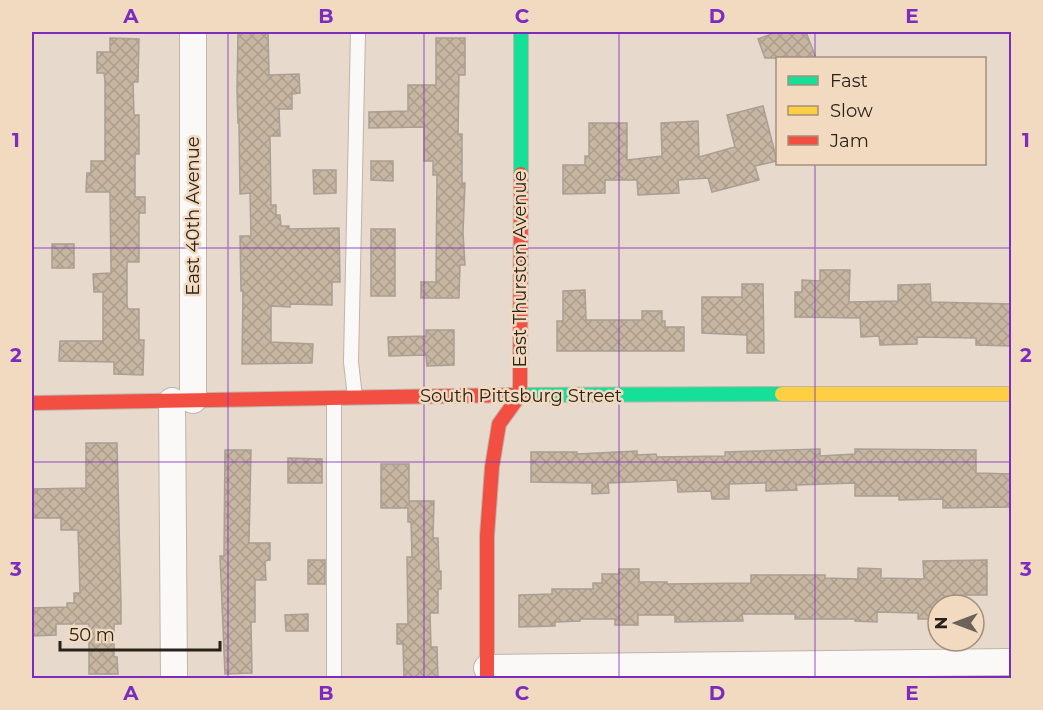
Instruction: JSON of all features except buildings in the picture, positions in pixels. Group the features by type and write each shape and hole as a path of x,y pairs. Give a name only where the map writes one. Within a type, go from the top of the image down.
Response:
{"street":[{"name":"East 40th Avenue","path":"174,678 194,32"},
{"name":"East Thurston Avenue","path":"520,32 520,395"},
{"name":"South Pittsburg Street","path":"32,403 520,395 1011,394"},
{"path":"520,395 499,424 492,467 487,536 487,674 1011,662"}],"lane":[{"path":"355,398 351,362 358,32"},
{"path":"334,398 334,678"}],"traffic: fast":[{"path":"521,32 521,174"},
{"path":"515,395 782,394"}],"traffic: slow":[{"path":"782,394 1012,394"}],"traffic: jam":[{"path":"487,678 487,536 492,467 499,424 520,395 521,174"},
{"path":"32,403 515,395"}]}
